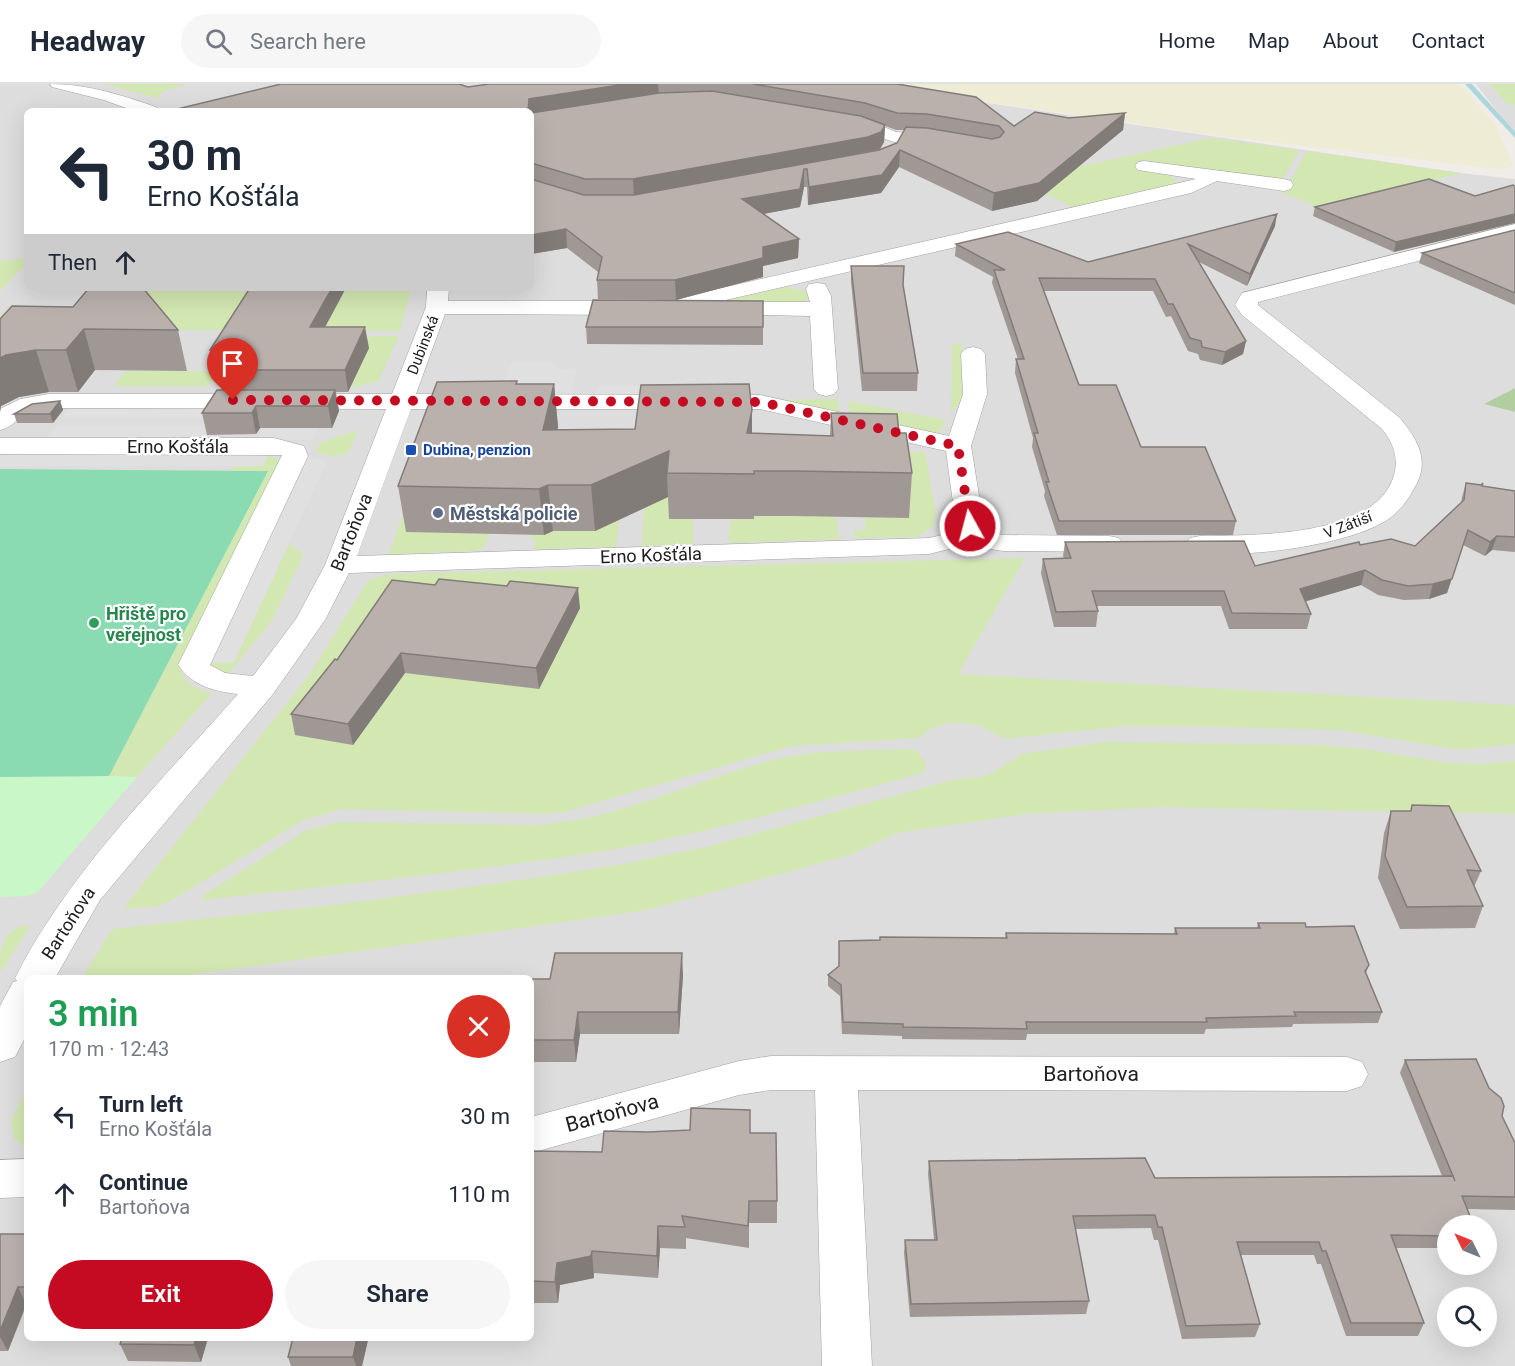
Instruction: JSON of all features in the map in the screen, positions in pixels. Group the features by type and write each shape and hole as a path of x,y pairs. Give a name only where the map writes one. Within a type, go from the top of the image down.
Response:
{"street":[{"path":"58,84 110,97 141,108"},
{"path":"819,118 873,129 891,146 926,138 958,143"},
{"path":"1144,166 1284,185"},
{"path":"682,309 693,302 1191,187 1206,181 1213,175"},
{"name":"V Zátiší","path":"1174,544 1276,542 1333,533 1380,513 1398,496 1408,476 1410,462 1408,447 1401,433 1384,416 1250,310 1246,305 1250,298 1509,236"},
{"path":"803,276 817,288 820,296 826,389"},
{"path":"438,298 682,309 820,309"},
{"name":"Dubinská","path":"402,400 438,298"},
{"path":"973,354 975,394 958,446 970,518 970,526 962,536 996,542 1128,544"},
{"name":"Bartoňova","path":"36,975 87,891 262,687 310,620 339,565 402,400"},
{"path":"0,423 13,410 49,401 760,402 958,446"},
{"name":"Erno Košťála","path":"0,446 274,446 295,451 295,456 194,665 198,671 215,680 262,687"},
{"name":"Erno Košťála","path":"339,565 929,546 951,542 962,536"},
{"path":"0,1046 24,999"},
{"name":"Bartoňova","path":"534,1134 739,1078 771,1073 1347,1074"},
{"path":"836,1073 847,1366"},
{"path":"0,1179 24,1178"}],"shaded area":[{"path":"0,84 858,84 1515,179 1515,388 1485,404 1515,412 1515,1366 0,1366"},
{"path":"865,84 1460,84 1495,124 1513,165 1506,169 1497,169 1205,134"},
{"path":"1476,84 1515,84 1515,135"},
{"path":"511,363 556,363 556,369 577,369 571,394 502,394"},
{"path":"598,386 669,386 667,395 596,394"},
{"path":"70,406 223,408 217,419 61,418"},
{"path":"55,427 212,427 205,440 45,439"},
{"path":"263,428 319,428 313,440 256,440"},
{"path":"0,455 268,455 263,466 0,466"},
{"path":"306,455 327,462 234,662 205,663"}],"green space":[{"path":"104,84 187,84 164,91 157,98"},
{"path":"1490,84 1515,84 1515,105 1506,103"},
{"path":"1210,138 1299,150 1282,180 1142,160 1135,170 1164,174 1176,179 1176,183 1074,208 1017,180"},
{"path":"1307,151 1461,173 1320,208 1283,193"},
{"path":"24,258 24,266 0,291 0,261"},
{"path":"787,287 805,291 809,299 798,305 712,303"},
{"path":"123,291 411,291 400,331 0,329 0,314 103,315"},
{"path":"325,336 399,336 378,381 355,387 296,386"},
{"path":"952,344 962,344 962,399 951,414"},
{"path":"125,371 218,371 208,386 114,386"},
{"path":"1515,388 1515,412 1484,404"},
{"path":"838,399 839,413 777,400"},
{"path":"848,401 946,420 937,435 850,415"},
{"path":"358,430 348,453 332,457 316,452 321,442"},
{"path":"828,451 925,452 936,514 933,527 916,537 854,538 854,530 866,530 864,518 908,518"},
{"path":"268,455 281,461 181,665 184,677 191,685 212,693 137,777 109,776 268,471 231,470 234,466 263,466"},
{"name":"Hřiště pro veřejnost","path":"0,469 268,471 109,776 0,777"},
{"path":"625,479 616,547 534,549 535,541 530,535 604,527"},
{"path":"645,492 671,492 693,516 693,544 642,546"},
{"path":"404,512 406,532 411,529 448,529 448,534 451,531 469,531 469,534 489,533 487,540 483,547 474,551 389,554"},
{"path":"754,516 833,516 837,518 839,539 733,543 728,540 730,520 754,519"},
{"path":"289,543 304,555 271,622 225,678 205,663 234,662"},
{"path":"1025,558 958,674 1515,705 1515,744 1460,750 1340,730 1183,726 1126,726 1005,739 981,726 949,723 930,729 918,738 792,746 564,812 546,814 342,809 303,820 159,906 123,909 309,675 368,580 389,574"},
{"path":"1104,742 1323,745 1365,749 1448,763 1483,764 1515,761 1515,814 1159,807 1026,814 897,833 850,855 647,910 190,975 84,975 112,929 341,904 622,864 710,846 956,779 981,777 994,772 1021,754"},
{"path":"911,749 920,754 925,762 926,769 920,774 753,818 627,847 442,873 204,900 201,897 305,831 339,822 538,825 570,821 631,806 782,758 830,752"},
{"path":"0,777 137,777 38,892 26,896 0,897"},
{"path":"22,926 30,926 0,973 0,957 5,938"},
{"path":"24,1094 24,1146 14,1138 11,1121"}],"building":[{"path":"281,84 459,84 468,87 489,84 626,84 529,99 528,108 181,108"},
{"path":"753,84 897,84 976,97 1014,126 1035,112 1069,118 1125,113 1039,183 994,193 900,150 882,175 809,187 807,169 804,169 800,189 742,199 799,239 763,247 763,258 675,280 597,280 602,257 566,229 534,234 534,180 584,195 634,195 879,150 897,143 906,127 927,128 992,139 1000,137 1004,132 999,126 927,114 897,113 865,103"},
{"path":"712,91 861,116 885,125 881,132 868,137 633,179 585,179 534,164 534,113 659,93"},
{"path":"1429,179 1475,196 1513,185 1515,186 1515,214 1396,242 1315,207"},
{"path":"1277,214 1250,274 1188,244 1246,341 1225,352 1202,347 1201,341 1190,338 1173,304 1168,304 1155,279 1039,278 1079,385 1116,385 1141,447 1205,447 1236,521 1059,521 1046,482 1049,482 1034,433 1038,433 1016,359 1024,359 994,270 1005,270 956,244 1008,232 1088,262"},
{"path":"1515,230 1515,293 1422,253"},
{"path":"851,266 904,266 903,285 918,373 863,373"},
{"path":"86,291 146,291 178,330 84,329 66,350 36,350 0,358 0,319 12,306 73,307"},
{"path":"248,291 330,291 310,327 365,327 345,370 229,370 242,350 210,350"},
{"path":"593,300 763,301 763,327 586,327"},
{"path":"517,381 516,384 554,384 543,430 635,429 641,385 749,384 752,410 747,433 833,436 831,413 897,414 899,433 906,433 912,473 754,471 754,474 667,473 669,451 591,485 548,485 539,489 398,486 437,382"},
{"path":"217,390 335,390 328,406 256,406 252,413 202,413"},
{"path":"60,401 50,414 14,414 32,404"},
{"path":"1466,483 1481,485 1483,483 1482,486 1515,491 1515,537 1497,536 1490,542 1468,530 1452,579 1433,584 1408,586 1382,580 1365,570 1300,589 1311,614 1232,613 1224,591 1092,591 1098,611 1056,612 1043,559 1071,558 1065,542 1244,541 1255,566 1359,542 1360,545 1391,539 1415,546 1464,500"},
{"path":"439,579 507,586 510,581 578,588 536,668 401,653 348,724 291,714 335,659 337,660 392,580 435,585"},
{"path":"1412,805 1449,806 1481,871 1467,870 1483,906 1407,907 1385,856 1391,811 1411,811"},
{"path":"1258,923 1305,923 1306,927 1354,926 1369,965 1365,971 1382,1012 1294,1012 1296,1016 1206,1018 1207,1022 1026,1022 1027,1029 903,1027 903,1024 843,1022 841,985 828,975 839,966 839,941 880,940 880,937 1007,938 1006,933 1177,934 1175,928 1260,928"},
{"path":"555,953 682,953 678,1012 578,1012 574,1040 534,1040 534,979 550,979"},
{"path":"1476,1059 1489,1088 1501,1098 1504,1106 1502,1116 1515,1143 1515,1197 1462,1196 1470,1215 1437,1215 1437,1236 1391,1235 1424,1323 1351,1323 1326,1251 1322,1251 1319,1242 1237,1242 1260,1324 1186,1326 1162,1227 1158,1227 1155,1215 1073,1216 1089,1301 911,1304 905,1240 937,1240 929,1161 1145,1158 1155,1178 1453,1176 1405,1060"},
{"path":"691,1108 750,1110 750,1133 776,1133 777,1201 749,1201 748,1226 682,1216 685,1227 658,1226 657,1256 592,1251 591,1256 557,1263 555,1282 534,1281 534,1151 602,1152 604,1131 690,1130"},
{"path":"0,1234 24,1234 24,1287 18,1287 0,1331"},
{"path":"121,1341 195,1341 194,1345 120,1344"},
{"path":"292,1341 356,1341 353,1357 288,1357"}],"waterway":[{"path":"1468,84 1515,136"}],"place":[{"name":"Dubina, penzion","path":"411,450"},
{"name":"Městská policie","path":"438,513"},
{"name":"Hřiště pro veřejnost","path":"94,623"}],"route":[{"path":"233,400 768,403 958,446 970,526"}]}
